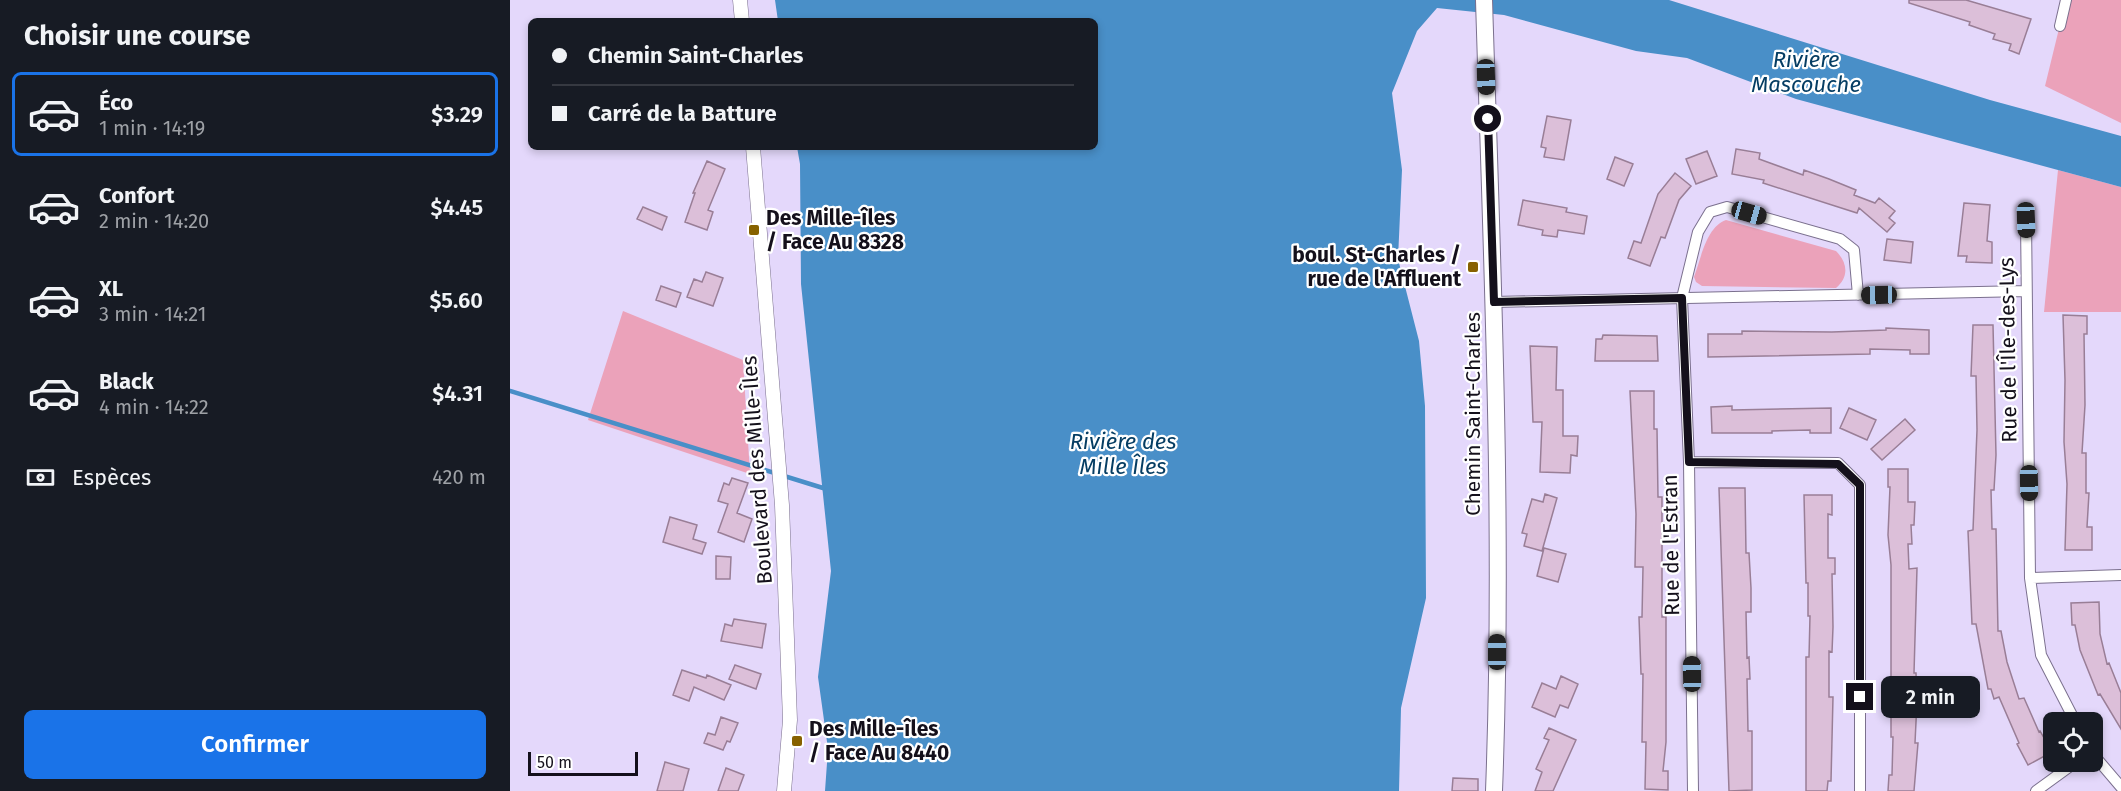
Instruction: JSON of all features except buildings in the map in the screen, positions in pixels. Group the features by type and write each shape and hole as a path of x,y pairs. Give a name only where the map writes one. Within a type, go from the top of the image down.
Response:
{"main road":[{"name":"Chemin Saint-Charles","path":"1484,0 1494,302 1497,699 1494,791"}],"street":[{"path":"740,0 742,18"},
{"path":"2060,26 2066,0"},
{"name":"Boulevard des Mille-Îles","path":"753,150 782,505 790,720 783,791"},
{"name":"Rue de l'Estran","path":"1694,791 1689,462 1682,298 1698,232 1710,212 1726,207 1840,239 1854,250 1858,295"},
{"name":"Rue de l'Île-des-Lys","path":"2026,220 2031,578 2041,655 2070,712"},
{"path":"1494,302 2026,291"},
{"path":"1689,462 1838,464 1860,485 1860,791"},
{"path":"2031,578 2121,575"},
{"path":"2103,766 2121,788"},
{"path":"2037,791 2063,772"}],"shaded area":[{"path":"2066,0 2121,0 2121,123 2045,86"},
{"path":"2058,170 2121,187 2121,312 2044,312"},
{"path":"1726,220 1836,251 1845,265 1845,275 1836,288 1702,286 1696,282 1694,277 1702,253 1714,229"},
{"path":"623,311 743,360 750,474 588,420"}],"water":[{"name":"Rivière des Mille Îles","path":"775,0 1669,0 1990,100 2121,136 2121,187 1796,99 1687,58 1636,51 1504,15 1437,8 1417,31 1392,93 1402,170 1398,259 1419,341 1425,406 1426,598 1401,708 1399,791 825,791 828,749 818,677 831,571 801,284 800,164 798,150 1098,150 1098,18 778,18"}],"waterway":[{"path":"510,391 823,488"}],"place":[{"name":"Des Mille-îles / Face Au 8328","path":"754,230"},
{"name":"boul. St-Charles / rue de l'Affluent","path":"1473,267"},
{"name":"Des Mille-îles / Face Au 8440","path":"797,741"}],"route":[{"path":"1488,119 1494,302 1682,298 1689,462 1838,464 1860,485 1860,697"}],"water label":[{"name":"Rivière Mascouche","path":"1806,72"}]}
